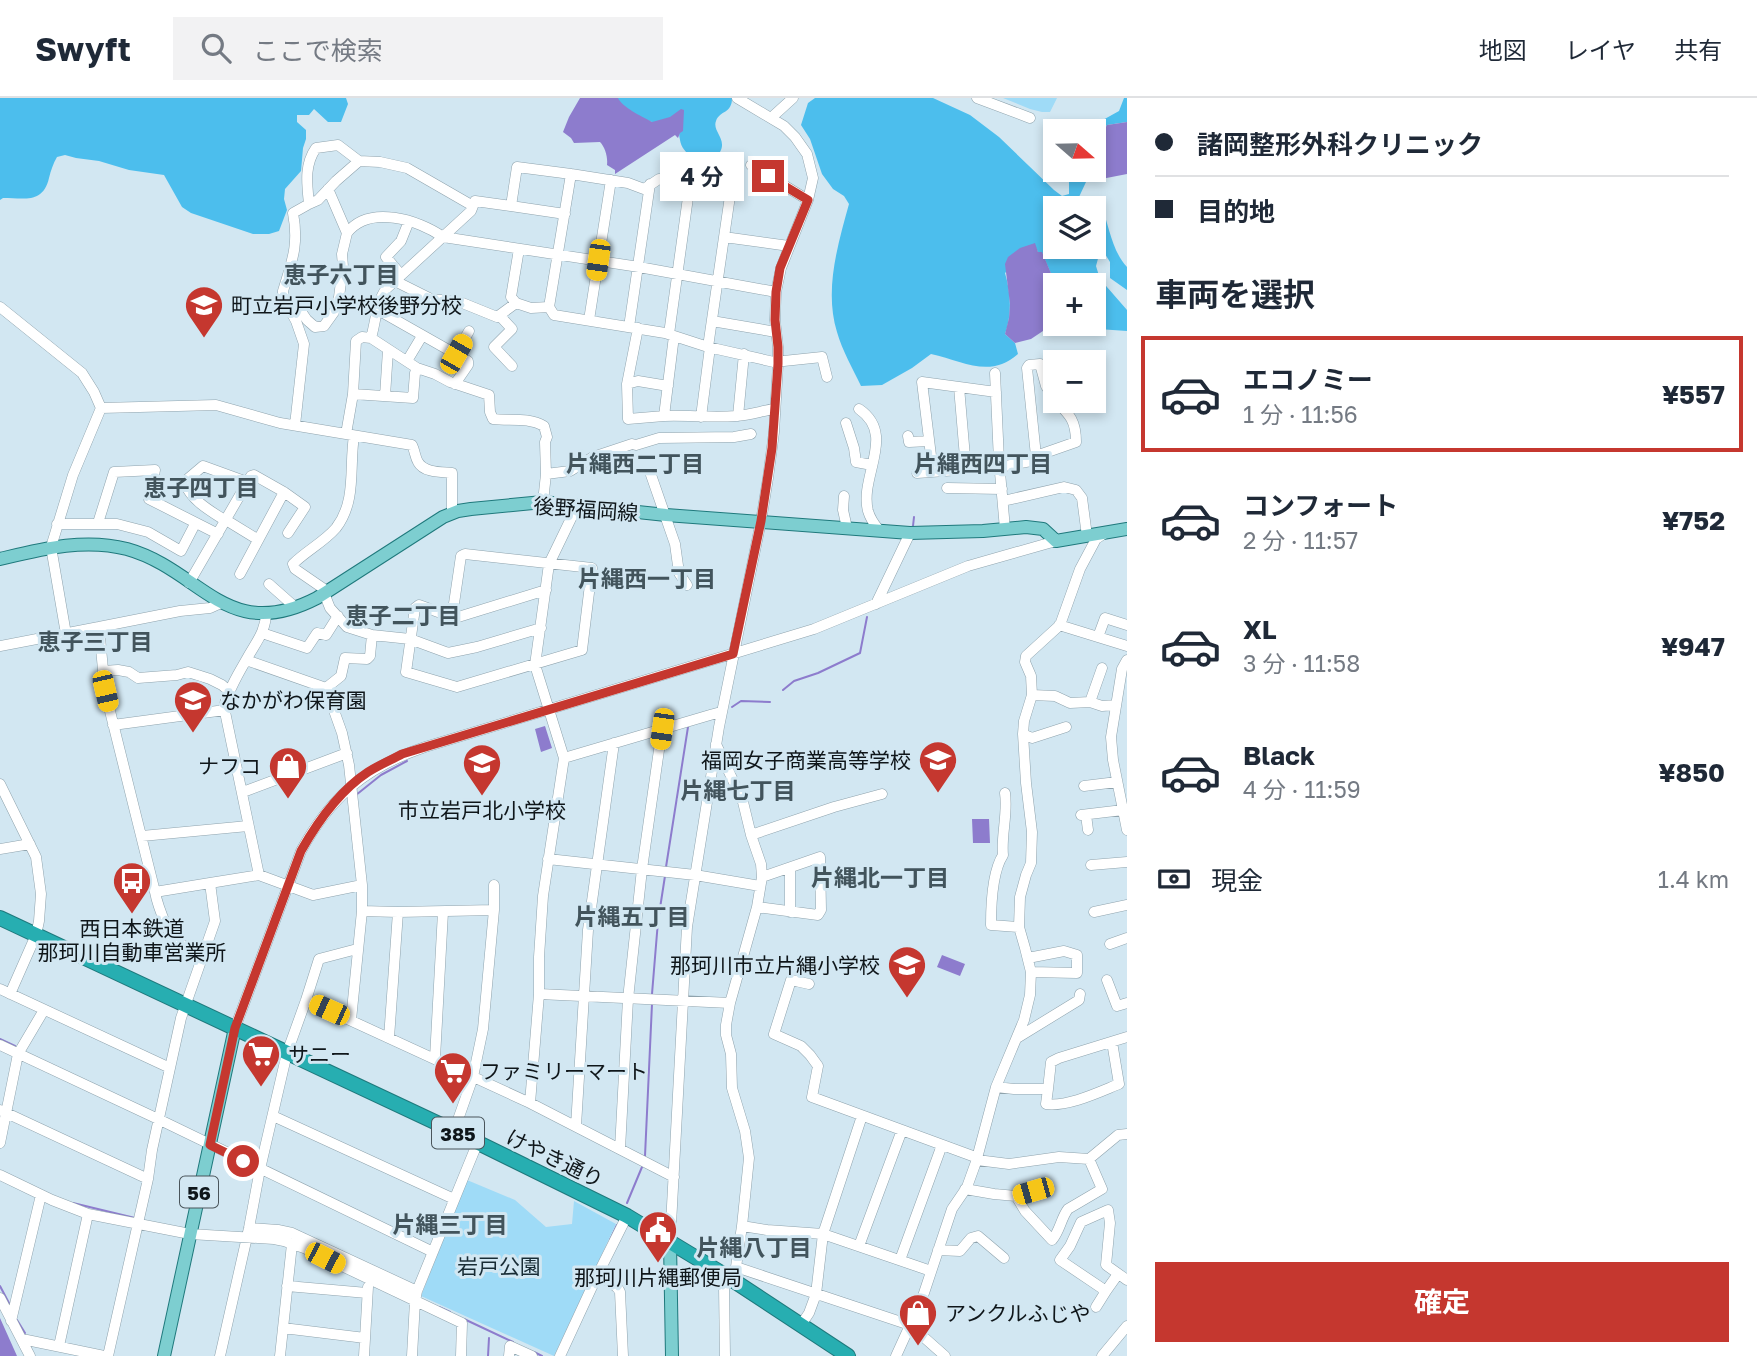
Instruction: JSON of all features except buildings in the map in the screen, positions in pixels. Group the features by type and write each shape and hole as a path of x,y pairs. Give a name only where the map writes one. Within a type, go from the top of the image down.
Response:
{"highway":[{"name":"けやき通り","path":"0,918 627,1216 670,1243 732,1272 801,1325 848,1356"}],"main road":[{"name":"後野福岡線","path":"0,559 51,547 81,544 125,549 158,562 221,603 266,613 295,607 325,592 452,513 543,502 666,515 910,533 1026,527 1043,529 1056,541"},
{"path":"1056,541 1127,529"},
{"name":"56","path":"164,1356 235,1028"},
{"path":"670,1243 673,1356"}],"street":[{"path":"670,1243 687,927 721,712 761,521 772,448 778,362 775,310 780,268 808,200 813,178 807,154 789,130 737,98"},
{"path":"771,118 793,98"},
{"path":"977,98 1030,118"},
{"path":"309,204 310,157 316,148 338,145 359,161 407,168 473,206"},
{"path":"295,425 304,344 283,297 296,245 293,213 318,200 359,161"},
{"path":"751,165 808,200"},
{"path":"511,206 517,167 611,180 644,189 659,179 690,183 716,187 730,196 701,417"},
{"path":"571,174 549,307 554,315 671,335 709,347 778,362 822,357 827,377"},
{"path":"589,320 611,180"},
{"path":"664,416 690,183"},
{"path":"650,184 627,384 628,419 685,415 738,416 774,409"},
{"path":"328,189 347,233"},
{"path":"372,338 382,294 471,211 475,201 565,214"},
{"path":"286,304 296,304 311,325 324,326 334,312 339,297 342,254 347,233 359,223 388,217 429,228 443,237 598,260 776,292"},
{"path":"409,221 401,241 386,257 399,282 431,299 460,302 496,317 516,303"},
{"path":"724,237 789,246"},
{"path":"519,249 511,297 516,303 531,308 549,307"},
{"path":"0,307 82,373 101,408 76,466 51,547 66,634"},
{"path":"378,310 468,361 455,384"},
{"path":"500,316 512,329 494,347 512,366"},
{"path":"712,321 776,332"},
{"path":"456,354 469,331"},
{"path":"407,361 422,336"},
{"path":"541,628 448,653 410,639 372,635 347,626 330,608 325,592 293,567 296,561 339,523 350,493 350,435 356,341 362,337 372,338 417,368 489,395 489,412 494,419 527,420 544,426 547,437 543,502"},
{"path":"385,396 388,350"},
{"path":"738,416 744,354"},
{"path":"1036,456 1027,368 1029,365 1040,364 1043,375"},
{"path":"353,394 414,398 417,368"},
{"path":"995,373 1005,529"},
{"path":"627,384 638,381 668,386"},
{"path":"933,471 922,382 996,392"},
{"path":"959,387 966,469"},
{"path":"101,408 216,405 274,421 412,445 417,461 423,467 452,473 452,513"},
{"path":"859,409 870,419 877,435 867,509 879,530"},
{"path":"917,473 1000,467 1031,461 1036,456 1076,442 1076,426 1068,413"},
{"path":"846,423 856,462 872,465"},
{"path":"546,474 570,471 593,457 659,438 734,437 751,434"},
{"path":"909,442 929,441"},
{"path":"247,482 203,466 184,482 198,503 257,539"},
{"path":"98,523 114,472 155,470 149,499 218,534"},
{"path":"650,472 677,553 678,573 687,585"},
{"path":"189,583 251,476 254,475 284,492 305,507 288,533"},
{"path":"1003,501 1064,487 1076,490 1082,498 1087,536"},
{"path":"947,488 1002,489"},
{"path":"240,574 284,492"},
{"path":"844,496 842,504 847,528"},
{"path":"530,1103 539,994 540,930 564,758 535,665 549,564 577,506"},
{"path":"57,524 117,524 148,532 181,551 195,524"},
{"path":"896,1356 922,1299 952,1209 965,1189 977,1159 996,1087 1024,1020 1030,995 1031,972 1019,928 1020,897 1032,853 1023,734 1032,695 1026,656 1059,625 1080,569 1097,539 1109,531"},
{"path":"876,604 910,533"},
{"path":"235,1028 301,851 313,829 335,802 366,773 402,754 814,629 968,566 1056,541"},
{"path":"452,617 461,556 465,554 592,568 582,650 457,687 406,672 417,606 455,618 545,590"},
{"path":"268,584 295,607"},
{"path":"0,646 180,611 211,608 221,603"},
{"path":"259,875 225,710 229,691 262,634 266,613"},
{"path":"262,634 307,648 317,633 326,635 338,616"},
{"path":"1098,637 1105,618 1127,625"},
{"path":"1059,625 1127,646"},
{"path":"99,627 105,691 158,907 172,940 202,954"},
{"path":"326,688 341,676 345,657 367,659 370,656 372,635"},
{"path":"246,660 326,688"},
{"path":"1125,666 1119,710 1111,737 1127,830"},
{"path":"1090,702 1102,668"},
{"path":"103,671 118,670 138,678 188,672 210,679 229,691"},
{"path":"326,688 347,753 362,885 362,911 351,1020"},
{"path":"1032,695 1055,696 1070,703 1090,702 1119,710"},
{"path":"113,725 225,710"},
{"path":"564,758 721,712"},
{"path":"1023,734 1032,738 1066,727"},
{"path":"620,1149 628,999 642,869 662,729"},
{"path":"576,1126 588,930 614,743"},
{"path":"716,743 743,802 761,864 757,907 730,1003 726,1032 731,1054 732,1088 745,1131 749,1158 742,1226 732,1272 724,1286 724,1356"},
{"path":"243,792 347,753"},
{"path":"1084,786 1117,782"},
{"path":"0,784 36,857 41,894 36,935 5,991 170,1069"},
{"path":"1005,793 1003,855 998,862 994,880 991,925 1019,928"},
{"path":"751,835 882,794"},
{"path":"1088,830 1083,815 1123,810"},
{"path":"142,836 248,826"},
{"path":"0,849 30,845"},
{"path":"548,859 761,881 820,857 820,914 757,907"},
{"path":"1091,865 1127,862"},
{"path":"790,868 790,912"},
{"path":"155,892 259,875 313,895 362,885"},
{"path":"22,1339 106,1356 148,1179 158,1119 181,1018 215,921 210,883"},
{"path":"454,1132 473,1077 483,1029 494,885"},
{"path":"1094,912 1127,905"},
{"path":"362,911 494,910"},
{"path":"389,1038 398,912"},
{"path":"435,1058 443,912"},
{"path":"1110,944 1127,938"},
{"path":"220,1356 287,1053 319,959 357,949"},
{"path":"1028,958 1065,951 1077,955 1077,973 1031,972"},
{"path":"1107,980 1117,1006 1127,1003"},
{"path":"809,984 791,981 774,1034 801,1046 818,1066 812,1097 977,1159 1009,1164 1059,1157 1089,1159 1118,1135 1127,1134"},
{"path":"539,994 730,1003"},
{"path":"1017,1038 1079,1000 1080,994"},
{"path":"306,1000 530,1103 674,1177"},
{"path":"0,1143 3,1111 18,1054 44,1010"},
{"path":"1112,1042 1119,1084 1089,1097 1053,1105 1046,1104 1051,1062 1127,1037"},
{"path":"0,1045 433,1251"},
{"path":"996,1087 1048,1089"},
{"path":"3,1111 148,1179"},
{"path":"273,1116 454,1199"},
{"path":"801,1325 816,1294 823,1234 862,1116"},
{"path":"859,1246 902,1130"},
{"path":"412,1356 416,1296 477,1144"},
{"path":"901,1260 942,1145"},
{"path":"1016,1196 1025,1212 1052,1240 1068,1209 1102,1189 1089,1159"},
{"path":"0,1175 88,1214 190,1234 278,1230 292,1233 416,1296 462,1323 461,1356"},
{"path":"965,1189 1016,1196 1033,1191"},
{"path":"11,1321 41,1195"},
{"path":"1096,1307 1106,1291 1122,1277 1106,1265 1110,1223 1108,1210 1081,1222 1060,1260 1106,1291"},
{"path":"59,1346 88,1214"},
{"path":"563,1356 597,1276 627,1216"},
{"path":"742,1226 823,1234 931,1271"},
{"path":"248,1232 304,1248 368,1279 416,1296"},
{"path":"938,1250 960,1251 971,1238 978,1236 1004,1258"},
{"path":"280,1356 292,1244"},
{"path":"732,1272 816,1294 910,1325 945,1356"},
{"path":"597,1276 619,1288 624,1356"},
{"path":"364,1356 368,1279"},
{"path":"287,1286 367,1293"},
{"path":"0,1298 30,1356"},
{"path":"1102,1356 1127,1326"},
{"path":"283,1328 365,1338"},
{"path":"509,1356 510,1346 532,1356"}],"green space":[{"path":"1003,98 1057,98 1050,112 1042,112"},
{"name":"岩戸公園","path":"467,1180 515,1200 546,1227 572,1224 574,1201 616,1224 554,1356 421,1296"}],"shaded area":[{"path":"0,98 346,98 348,104 341,122 328,122 314,109 309,115 297,115 297,122 306,130 306,139 301,171 285,189 287,210 279,231 253,234 191,213 182,207 164,175 65,155 57,157 46,186 37,196 0,200"},
{"path":"580,98 618,98 628,108 652,122 670,117 681,109 684,110 683,131 678,138 675,135 615,174 615,170 607,165 606,152 600,142 574,143 563,132"},
{"path":"615,98 732,98 730,107 716,121 715,126 722,144 718,156 710,163 687,153 681,145 679,134 681,117 659,125 628,112"},
{"path":"815,98 933,98 970,115 999,137 1043,182 1062,196 1043,196 1043,255 1034,244 1005,273 1010,304 1005,334 1015,343 1018,354 997,366 987,367 931,354 882,385 861,386 839,339 833,316 834,267 849,204 822,174 810,139 801,125 808,103"},
{"path":"1124,98 1127,98 1127,122 1106,127 1105,119 1119,111"},
{"path":"1127,122 1127,174 1106,178 1106,127"},
{"path":"1069,182 1086,182 1079,196 1062,196 1069,194"},
{"path":"1106,220 1114,246 1127,267 1127,290 1110,278 1110,262 1106,256"},
{"path":"1035,243 1051,273 1043,273 1043,331 1031,339 1015,343 1005,334 1010,304 1005,264 1008,257 1020,248"},
{"path":"1045,259 1098,259 1098,273 1051,273"},
{"path":"1106,286 1127,310 1127,331 1106,330"},
{"path":"545,726 552,748 541,752 535,729"},
{"path":"972,819 989,819 990,843 973,843"},
{"path":"942,955 965,964 960,976 937,967"},
{"path":"0,1318 17,1356 0,1356"}],"waterway":[{"path":"913,526 914,517"},
{"path":"783,690 794,681 860,653 867,617"},
{"path":"732,707 741,701 770,702"},
{"path":"666,867 688,727"},
{"path":"356,795 381,775 407,761"},
{"path":"652,994 665,876"},
{"path":"645,1156 652,1004"},
{"path":"0,1039 15,1046"},
{"path":"627,1203 642,1167"},
{"path":"73,1203 135,1218"},
{"path":"610,1240 617,1225"},
{"path":"0,1286 10,1305"},
{"path":"439,1307 450,1312"},
{"path":"464,1319 513,1342"},
{"path":"17,1320 25,1333"},
{"path":"488,1356 489,1338"},
{"path":"534,1352 542,1356"}],"place":[{"name":"町立岩戸小学校後野分校","path":"204,339"},
{"name":"なかがわ保育園","path":"193,734"},
{"name":"福岡女子商業高等学校","path":"938,794"},
{"name":"市立岩戸北小学校","path":"482,797"},
{"name":"ナフコ","path":"288,800"},
{"name":"西日本鉄道 那珂川自動車営業所","path":"132,915"},
{"name":"那珂川市立片縄小学校","path":"907,999"},
{"name":"サニー","path":"261,1088"},
{"name":"ファミリーマート","path":"453,1105"},
{"name":"那珂川片縄郵便局","path":"658,1264"},
{"name":"アンクルふじや","path":"918,1347"}],"district":[{"name":"恵子六丁目","path":"341,274"},
{"name":"片縄西二丁目","path":"635,463"},
{"name":"片縄西四丁目","path":"983,463"},
{"name":"恵子四丁目","path":"201,487"},
{"name":"片縄西一丁目","path":"647,578"},
{"name":"恵子二丁目","path":"403,615"},
{"name":"恵子三丁目","path":"95,641"},
{"name":"片縄七丁目","path":"738,790"},
{"name":"片縄北一丁目","path":"880,877"},
{"name":"片縄五丁目","path":"632,916"},
{"name":"片縄三丁目","path":"450,1224"},
{"name":"片縄八丁目","path":"754,1247"}],"route":[{"path":"243,1161 210,1145 235,1028 301,851 313,829 335,802 366,773 402,754 733,654 761,521 774,432 778,364 776,292 780,268 808,200 768,176"}]}
